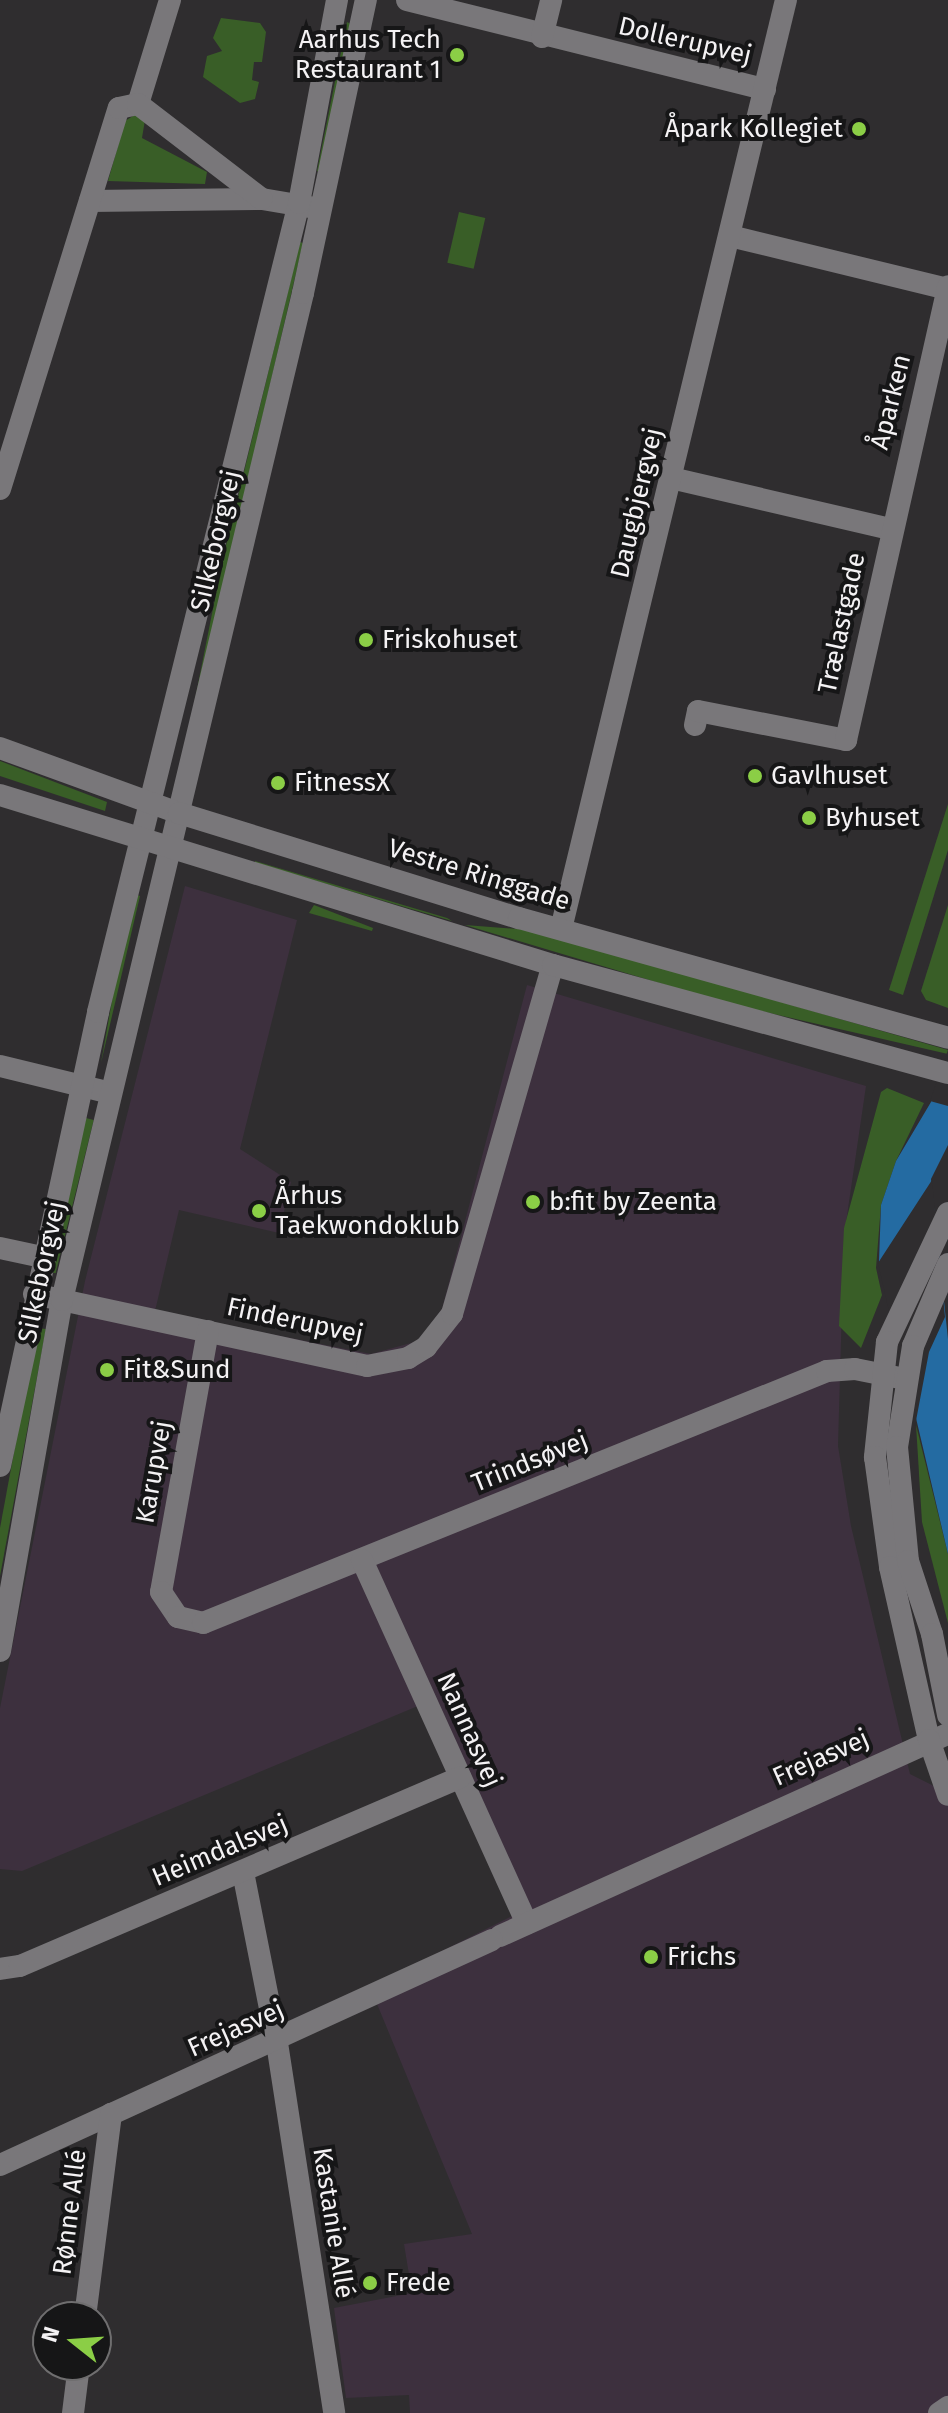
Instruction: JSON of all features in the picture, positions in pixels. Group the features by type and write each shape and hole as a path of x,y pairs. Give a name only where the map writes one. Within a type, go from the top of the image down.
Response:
{"street":[{"path":"138,104 170,0"},
{"name":"Silkeborgvej","path":"0,1466 3,1428 42,1257 150,803 299,203 337,0"},
{"name":"Silkeborgvej","path":"0,1651 4,1606 62,1300 322,210 366,0"},
{"name":"Dollerupvej","path":"407,0 542,37 765,89"},
{"path":"542,37 551,0"},
{"name":"Daugbjergvej","path":"561,929 786,0"},
{"path":"1,479 119,108 138,104 262,199"},
{"path":"90,201 262,199 299,203 322,210"},
{"name":"Åparken","path":"730,236 948,288 890,529"},
{"name":"Trælastgade","path":"671,478 890,529 846,740 698,711 695,725"},
{"name":"Vestre Ringgade","path":"0,748 179,813 561,929 948,1038"},
{"path":"0,795 170,850 553,965 944,1072"},
{"name":"Finderupvej","path":"34,1294 367,1366 408,1358 441,1332 458,1294 553,965"},
{"path":"0,1066 111,1093"},
{"path":"943,1223 893,1326 881,1373 875,1457 880,1513 939,1737 948,1795"},
{"name":"Silkeborgvej","path":"0,1248 42,1257"},
{"path":"944,1270 905,1379 897,1447 908,1561 932,1634 948,1715"},
{"name":"Karupvej","path":"178,1617 161,1592 208,1331"},
{"name":"Trindsøvej","path":"178,1617 203,1623 223,1617 814,1376 855,1369 905,1379"},
{"name":"Nannasvej","path":"362,1560 527,1923"},
{"name":"Frejasvej","path":"0,2165 277,2043 527,1923 939,1737"},
{"name":"Heimdalsvej","path":"0,1969 20,1966 460,1777"},
{"name":"Kastanie Allé","path":"243,1872 277,2043 334,2413"},
{"name":"Rønne Allé","path":"87,2301 111,2114"},
{"path":"73,2413 77,2381"},
{"path":"939,2413 948,2407"}],"shaded area":[{"path":"185,886 297,920 240,1149 291,1182 279,1233 179,1210 155,1311 371,1354 418,1341 442,1309 527,985 866,1086 844,1236 838,1446 851,1526 910,1774 948,1793 948,2413 410,2413 409,2395 346,2398 334,2308 412,2293 404,2244 472,2234 370,1987 514,1915 418,1706 22,1871 0,1869 0,1708 85,1281"}],"green space":[{"path":"221,18 260,23 266,32 262,62 254,62 252,80 259,82 255,99 240,103 203,77 207,56 222,51 213,38"},
{"path":"347,22 351,24 320,172 317,171"},
{"path":"136,114 145,120 142,138 207,172 205,184 108,181 125,121"},
{"path":"459,212 485,218 474,269 447,263"},
{"path":"300,242 303,243 184,755 223,558"},
{"path":"0,761 107,802 105,811 0,776"},
{"path":"948,804 948,850 903,995 889,990"},
{"path":"255,863 447,918 452,921"},
{"path":"137,895 140,896 101,1063 113,995"},
{"path":"314,905 373,928 372,931 309,913"},
{"path":"948,905 948,1008 926,1000 921,991"},
{"path":"465,925 531,930 948,1050 948,1054 726,1003"},
{"path":"887,1088 924,1103 896,1161 881,1205 876,1268 882,1295 861,1348 839,1326 844,1228 881,1092"},
{"path":"86,1118 94,1120 56,1273 48,1271"},
{"path":"37,1328 46,1329 0,1576 0,1528"},
{"path":"916,1425 948,1554 948,1623 922,1522"}],"water":[{"path":"948,1053 948,1145 931,1179 948,1339 948,1554 879,1261 881,1205 896,1161 931,1102"}],"pier":[{"path":"948,1050 948,1106 930,1101"},
{"path":"932,1180 945,1317 929,1352 915,1426 878,1263"}],"place":[{"name":"Aarhus Tech Restaurant 1","path":"457,55"},
{"name":"Åpark Kollegiet","path":"859,129"},
{"name":"Friskohuset","path":"366,640"},
{"name":"Gavlhuset","path":"755,776"},
{"name":"FitnessX","path":"278,783"},
{"name":"Byhuset","path":"809,818"},
{"name":"b:fit by Zeenta","path":"533,1202"},
{"name":"Århus Taekwondoklub","path":"259,1211"},
{"name":"Fit&Sund","path":"107,1370"},
{"name":"Frichs","path":"651,1957"},
{"name":"Frede","path":"370,2283"}]}
